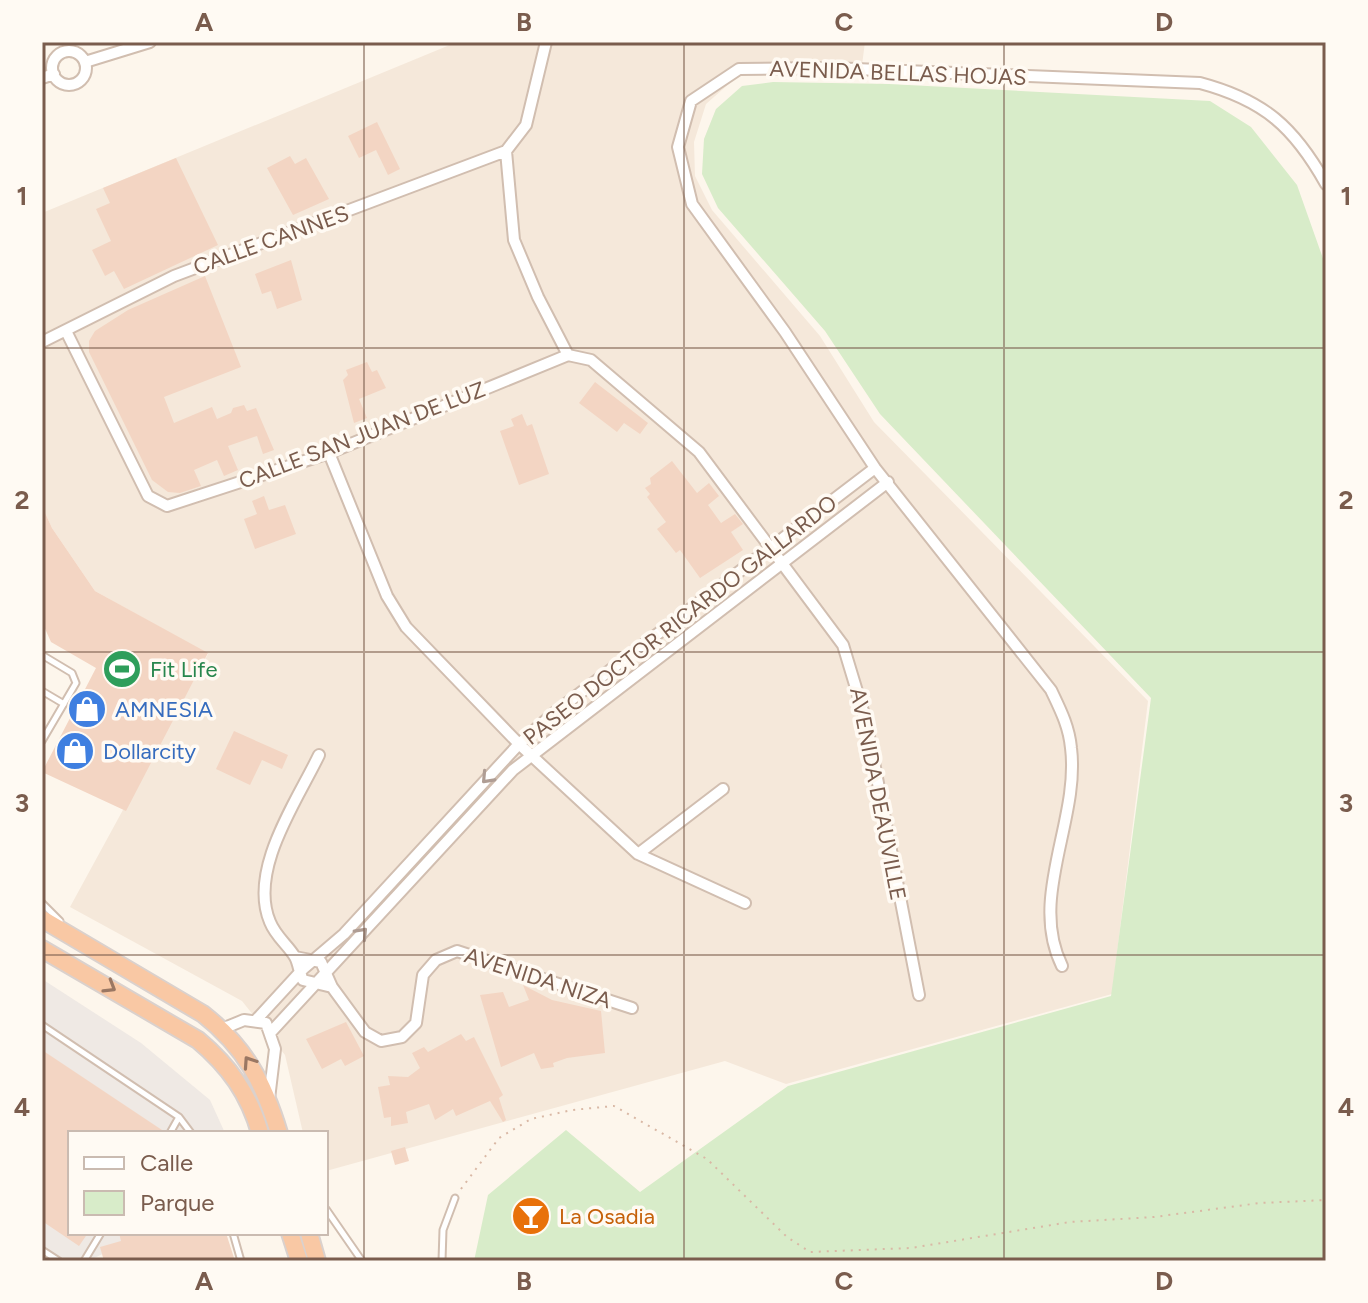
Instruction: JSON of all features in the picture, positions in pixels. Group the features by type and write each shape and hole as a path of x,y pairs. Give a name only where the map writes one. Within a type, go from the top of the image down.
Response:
{"highway":[{"path":"42,919 203,1014 222,1029 250,1062 269,1099 278,1131"},
{"path":"42,949 172,1025 220,1058 253,1107 259,1131"},
{"path":"291,1235 299,1261"},
{"path":"310,1235 317,1261"}],"street":[{"path":"85,62 150,42"},
{"path":"546,42 526,125 506,151 514,240 538,297 568,355"},
{"path":"63,52 79,54 85,62 85,74 78,82 61,83 54,74 55,59 63,52"},
{"name":"AVENIDA BELLAS HOJAS","path":"1062,966 1053,947 1048,916 1067,803 1072,750 1065,718 1051,690 875,468 785,332 692,204 678,147 691,101 739,69 830,68 1200,83 1237,92 1265,109 1290,130 1326,184"},
{"path":"42,78 54,74"},
{"name":"CALLE CANNES","path":"42,342 174,276 506,151"},
{"name":"CALLE SAN JUAN DE LUZ","path":"66,331 148,496 167,506 329,453 568,355"},
{"name":"AVENIDA DEAUVILLE","path":"568,355 591,360 699,452 843,645 856,681 919,995"},
{"path":"329,453 387,596 406,627 519,744 638,854 745,903"},
{"name":"PASEO DOCTOR RICARDO GALLARDO","path":"257,1019 299,973 344,934 519,744 554,713 875,468"},
{"name":"PASEO DOCTOR RICARDO GALLARDO","path":"271,1032 513,770 888,482"},
{"path":"319,755 278,842 265,889 269,920 283,946 295,957 303,980 332,987"},
{"path":"638,854 723,789"},
{"name":"AVENIDA NIZA","path":"314,959 324,965 332,987 365,1032 381,1041 402,1037 416,1023 423,975 436,960 457,951 632,1008"},
{"path":"295,957 314,959"},
{"path":"222,1029 257,1019 266,1023 271,1032 275,1067 269,1099"}],"lane":[{"path":"42,655 72,673 76,679 64,704 45,730 42,741"},
{"path":"42,691 64,704"},
{"path":"42,903 94,952"},
{"path":"43,1027 179,1117 190,1131"},
{"path":"171,1131 179,1117"},
{"path":"442,1261 443,1230 455,1198"},
{"path":"328,1212 362,1261"},
{"path":"84,1261 100,1235"},
{"path":"234,1235 241,1261"},
{"path":"42,1250 59,1261"}],"path":[{"path":"455,1198 499,1138 531,1119 572,1110 614,1106 707,1159 787,1237 810,1252 911,1248 1070,1222 1154,1217 1260,1203 1326,1200"}],"shaded area":[{"path":"457,42 865,42 862,65 739,75 706,104 694,142 695,176 712,210 820,336 874,422 1148,701 1112,994 786,1084 725,1061 328,1170 328,1131 303,1131 285,1055 242,1001 70,907 208,654 95,591 52,528 42,506 42,213"},
{"path":"42,979 141,1043 210,1100 224,1131 68,1131 68,1235 142,1235 88,1261 42,1261"}],"green space":[{"path":"773,82 889,84 1210,101 1251,127 1297,185 1326,267 1326,1261 474,1261 488,1195 566,1130 640,1192 788,1086 1111,996 1151,698 880,414 825,331 718,208 702,174 704,139 716,109 742,86"}],"building":[{"path":"377,122 400,169 388,175 376,150 359,158 348,136"},
{"path":"290,156 295,164 306,158 329,199 293,215 267,168"},
{"path":"176,158 218,245 124,289 114,271 105,276 92,250 111,241 96,209 110,203 103,188"},
{"path":"291,260 302,300 277,309 271,291 262,294 255,274"},
{"path":"205,276 241,367 164,397 174,423 212,407 217,419 231,413 233,408 244,405 247,411 256,408 274,450 263,454 257,436 228,446 238,470 224,476 217,460 194,470 201,486 180,493 168,492 152,480 89,352 89,341 95,331 128,310"},
{"path":"367,362 372,372 377,370 386,388 359,399 367,418 354,423 343,380 348,375 346,370"},
{"path":"595,382 648,423 640,434 624,423 617,432 579,403"},
{"path":"522,414 527,426 532,424 549,474 519,485 500,431 514,426 511,419"},
{"path":"672,461 697,493 709,483 719,496 708,505 721,523 735,514 743,524 731,532 743,550 700,578 680,550 676,553 657,529 666,522 647,497 650,494 645,488 651,484 650,478"},
{"path":"264,496 269,510 285,505 296,534 255,549 244,519 257,514 252,501"},
{"path":"42,506 52,528 95,591 208,653 126,811 42,772 96,668 51,642 42,622"},
{"path":"234,731 288,755 282,769 262,760 250,785 216,769"},
{"path":"523,985 552,1000 601,1011 605,1053 567,1058 553,1063 554,1067 541,1069 534,1053 501,1067 480,995 503,992 509,1007 529,1000"},
{"path":"346,1022 364,1056 345,1066 341,1059 322,1069 306,1039"},
{"path":"461,1034 466,1041 474,1037 503,1095 499,1098 506,1120 503,1122 490,1101 456,1116 453,1109 435,1120 429,1104 406,1112 408,1123 391,1126 391,1117 384,1118 378,1087 390,1085 388,1076 408,1077 420,1068 412,1053 424,1047 428,1052"},
{"path":"42,1050 164,1131 68,1131 68,1235 87,1235 79,1246 42,1221"},
{"path":"405,1147 409,1161 395,1165 391,1151"},
{"path":"120,1235 227,1235 235,1261 104,1261 100,1247 121,1241"}],"place":[{"name":"Fit Life","path":"122,669"},
{"name":"AMNESIA","path":"87,709"},
{"name":"Dollarcity","path":"75,751"},
{"name":"La Osadia","path":"531,1216"}]}
